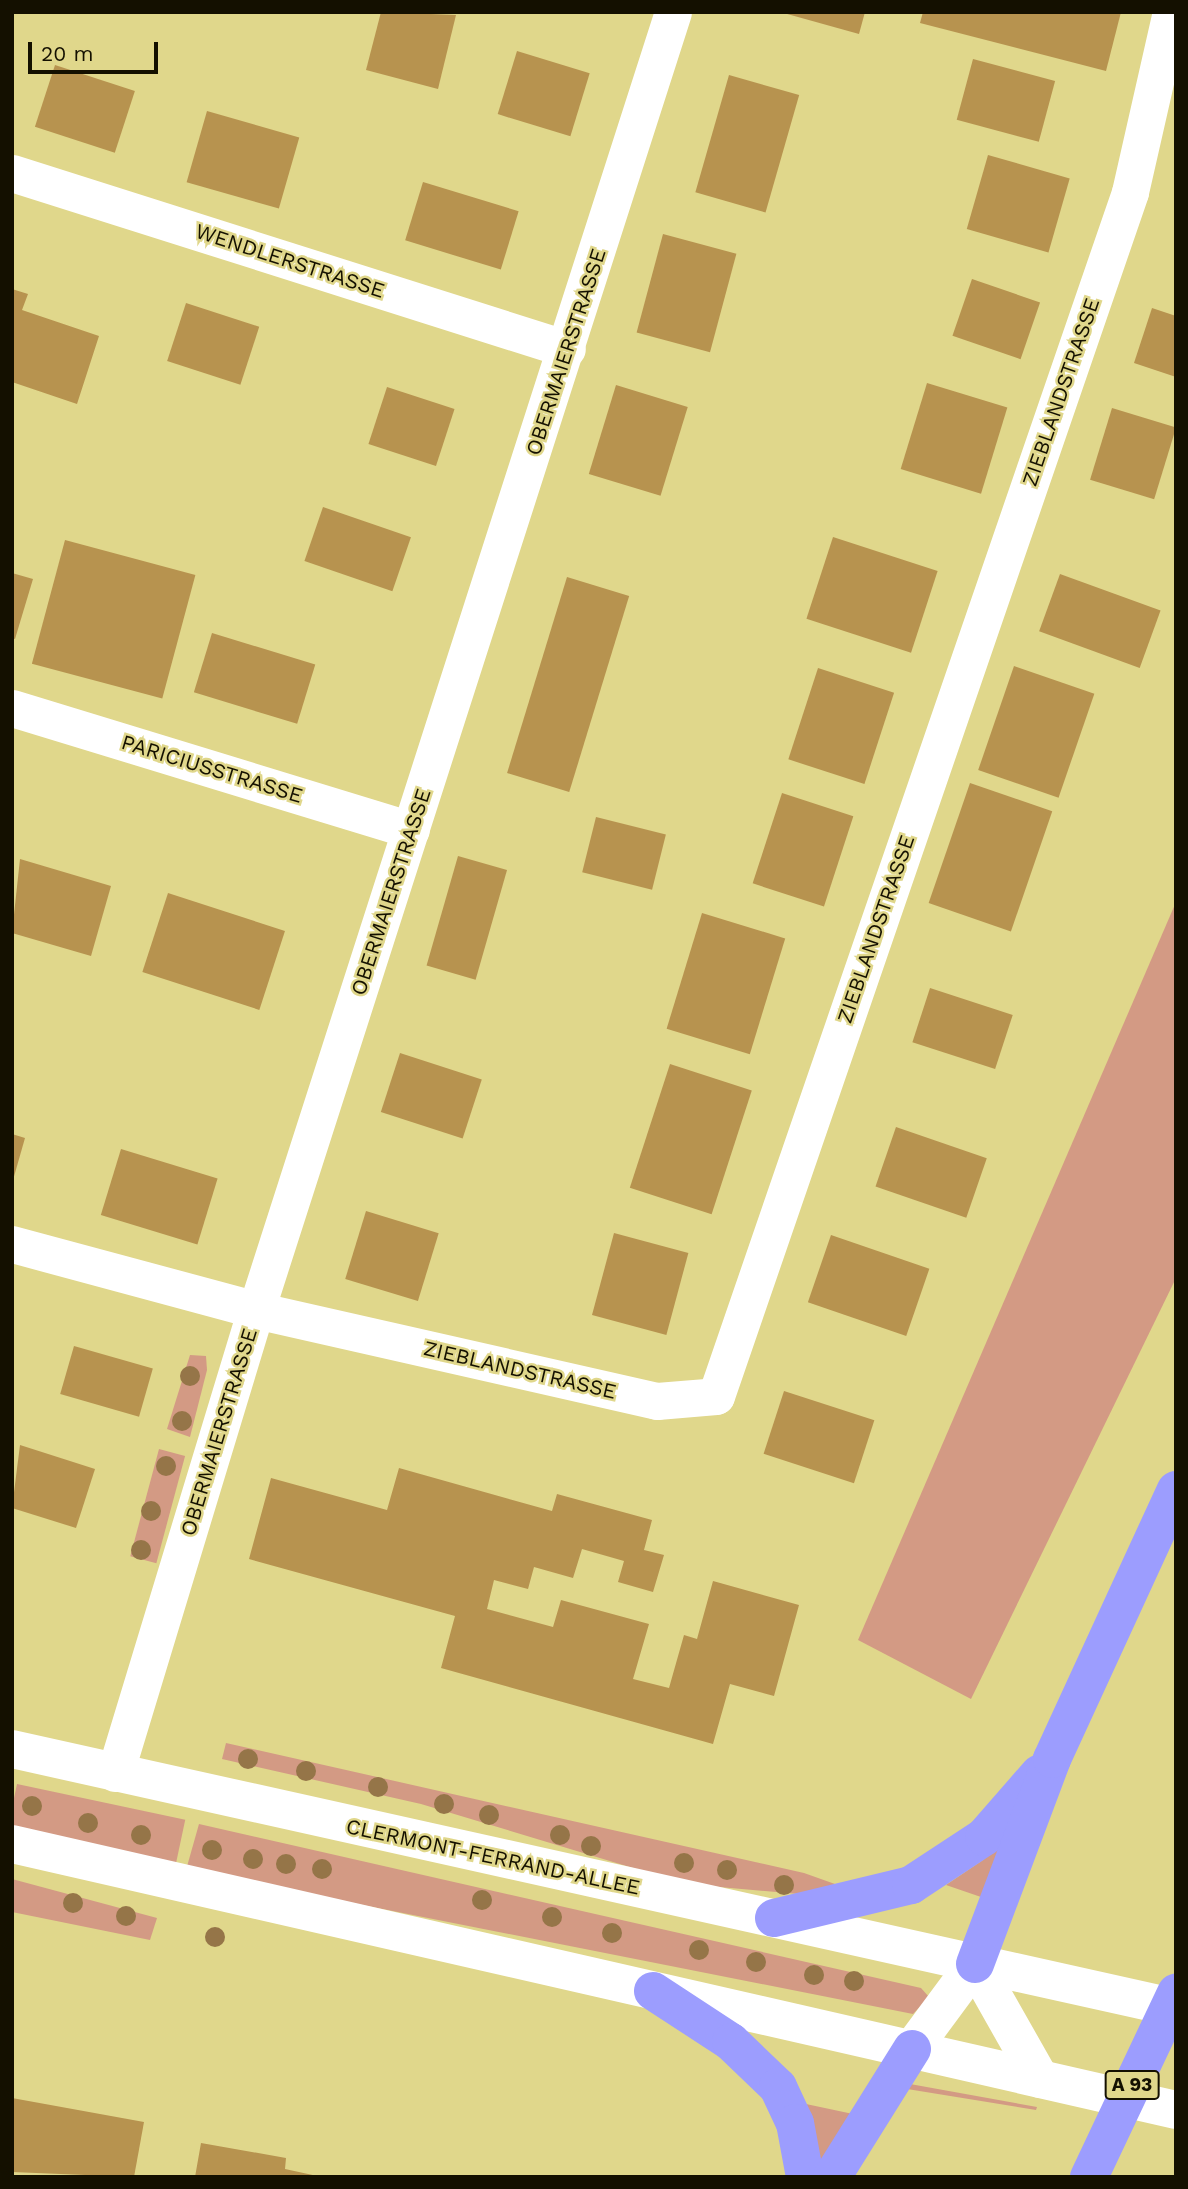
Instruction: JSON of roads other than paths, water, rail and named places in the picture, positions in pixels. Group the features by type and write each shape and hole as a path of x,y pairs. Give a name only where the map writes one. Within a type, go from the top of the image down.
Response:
{"highway":[{"path":"975,1964 1052,1759 1176,1490"},
{"path":"774,1918 911,1885 948,1864 984,1837 1052,1759"},
{"path":"653,1991 731,2042 778,2087 795,2123 805,2177"},
{"name":"A 93","path":"1089,2177 1176,1993"},
{"path":"832,2177 912,2049"}],"street":[{"name":"OBERMAIERSTRASSE","path":"115,1773 257,1310 673,12"},
{"name":"ZIEBLANDSTRASSE","path":"257,1310 657,1401 716,1396 1130,192 1171,12"},
{"name":"WENDLERSTRASSE","path":"12,173 567,349"},
{"name":"PARICIUSSTRASSE","path":"12,708 411,830"},
{"path":"12,1244 257,1310"},
{"name":"CLERMONT-FERRAND-ALLEE","path":"12,1749 1176,2008"},
{"path":"12,1844 1176,2110"},
{"path":"912,2049 975,1964 1040,2079"}]}
